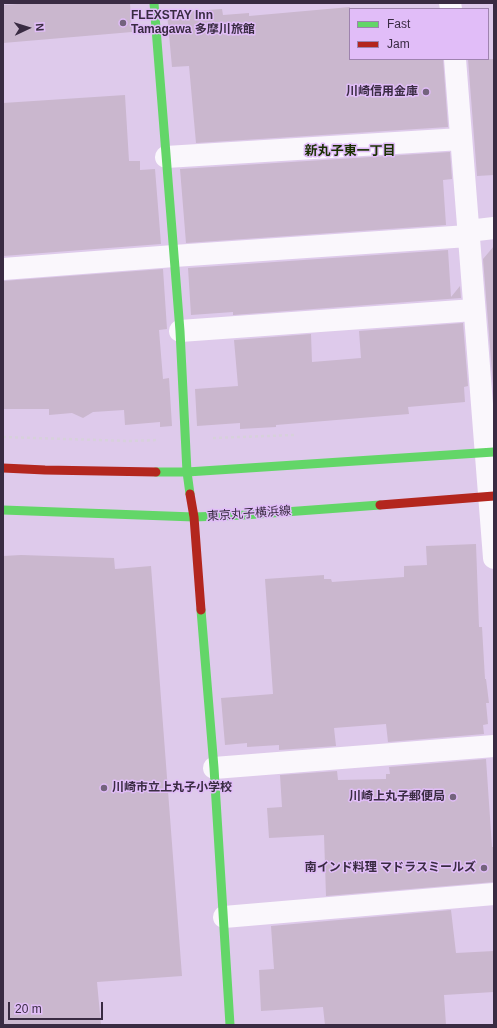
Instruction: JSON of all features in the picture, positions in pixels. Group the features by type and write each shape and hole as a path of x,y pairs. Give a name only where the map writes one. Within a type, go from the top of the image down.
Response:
{"street":[{"path":"154,3 180,331 187,472 194,517 214,768 230,1025"},
{"path":"455,60 474,310 490,452 494,558"},
{"path":"166,157 461,139"},
{"path":"3,269 468,234 494,228"},
{"path":"180,331 474,310"},
{"path":"3,468 187,472 490,452"},
{"name":"東京丸子横浜線","path":"3,510 194,517 244,515 492,496"},
{"path":"214,768 494,746"},
{"path":"224,917 494,894"}],"path":[{"path":"3,437 129,441 298,435"}],"building":[{"path":"32,3 130,3 132,32 3,43 3,5"},
{"path":"350,7 349,60 443,60 448,127 196,143 189,66 172,67 167,13 222,9 223,15 249,13 249,16"},
{"path":"494,59 494,175 477,176 468,60"},
{"path":"125,95 129,161 140,161 140,170 155,169 161,244 3,256 3,103"},
{"path":"450,152 452,179 443,180 446,225 186,243 180,169"},
{"path":"494,246 494,385 493,385 483,259"},
{"path":"448,250 451,297 460,286 461,298 233,315 233,312 191,315 188,268"},
{"path":"163,269 167,329 159,330 163,379 169,378 172,426 160,427 160,422 125,425 124,410 93,412 83,418 72,413 49,415 49,409 3,409 3,281"},
{"path":"463,323 468,386 464,387 465,402 408,407 409,414 276,425 276,427 240,429 240,423 197,426 195,389 238,386 234,340 311,334 312,362 361,358 359,331"},
{"path":"476,544 479,627 482,627 485,679 489,703 486,703 488,724 483,725 484,734 388,742 386,724 334,728 336,746 279,750 279,745 247,747 247,743 225,745 221,698 273,694 265,579 324,575 324,579 331,579 332,582 404,577 404,566 427,565 426,546"},
{"name":"川崎市立上丸子小学校","path":"21,555 114,558 115,569 151,566 182,976 97,982 101,1025 3,1025 3,556"},
{"path":"486,759 492,847 494,847 494,882 326,896 324,835 269,838 267,808 282,807 280,775 337,771 338,780 386,779 386,774 390,774 389,767"},
{"path":"451,910 456,953 494,951 494,992 444,995 446,1025 325,1025 323,1007 261,1011 259,970 274,969 271,926"}],"traffic: fast":[{"path":"154,3 180,331 187,472 190,494"},
{"path":"156,472 187,472 494,452"},
{"path":"3,510 194,517 244,515 380,505"},
{"path":"201,610 214,768 230,1025"}],"traffic: jam":[{"path":"3,468 156,472"},
{"path":"190,494 194,517 201,610"},
{"path":"380,505 494,496"}],"place":[{"name":"FLEXSTAY Inn Tamagawa 多摩川旅館","path":"123,23"},
{"name":"川崎信用金庫","path":"426,92"},
{"name":"川崎市立上丸子小学校","path":"104,788"},
{"name":"川崎上丸子郵便局","path":"453,797"},
{"name":"南インド料理 マドラスミールズ","path":"484,868"}],"district":[{"name":"新丸子東一丁目","path":"350,151"}]}
